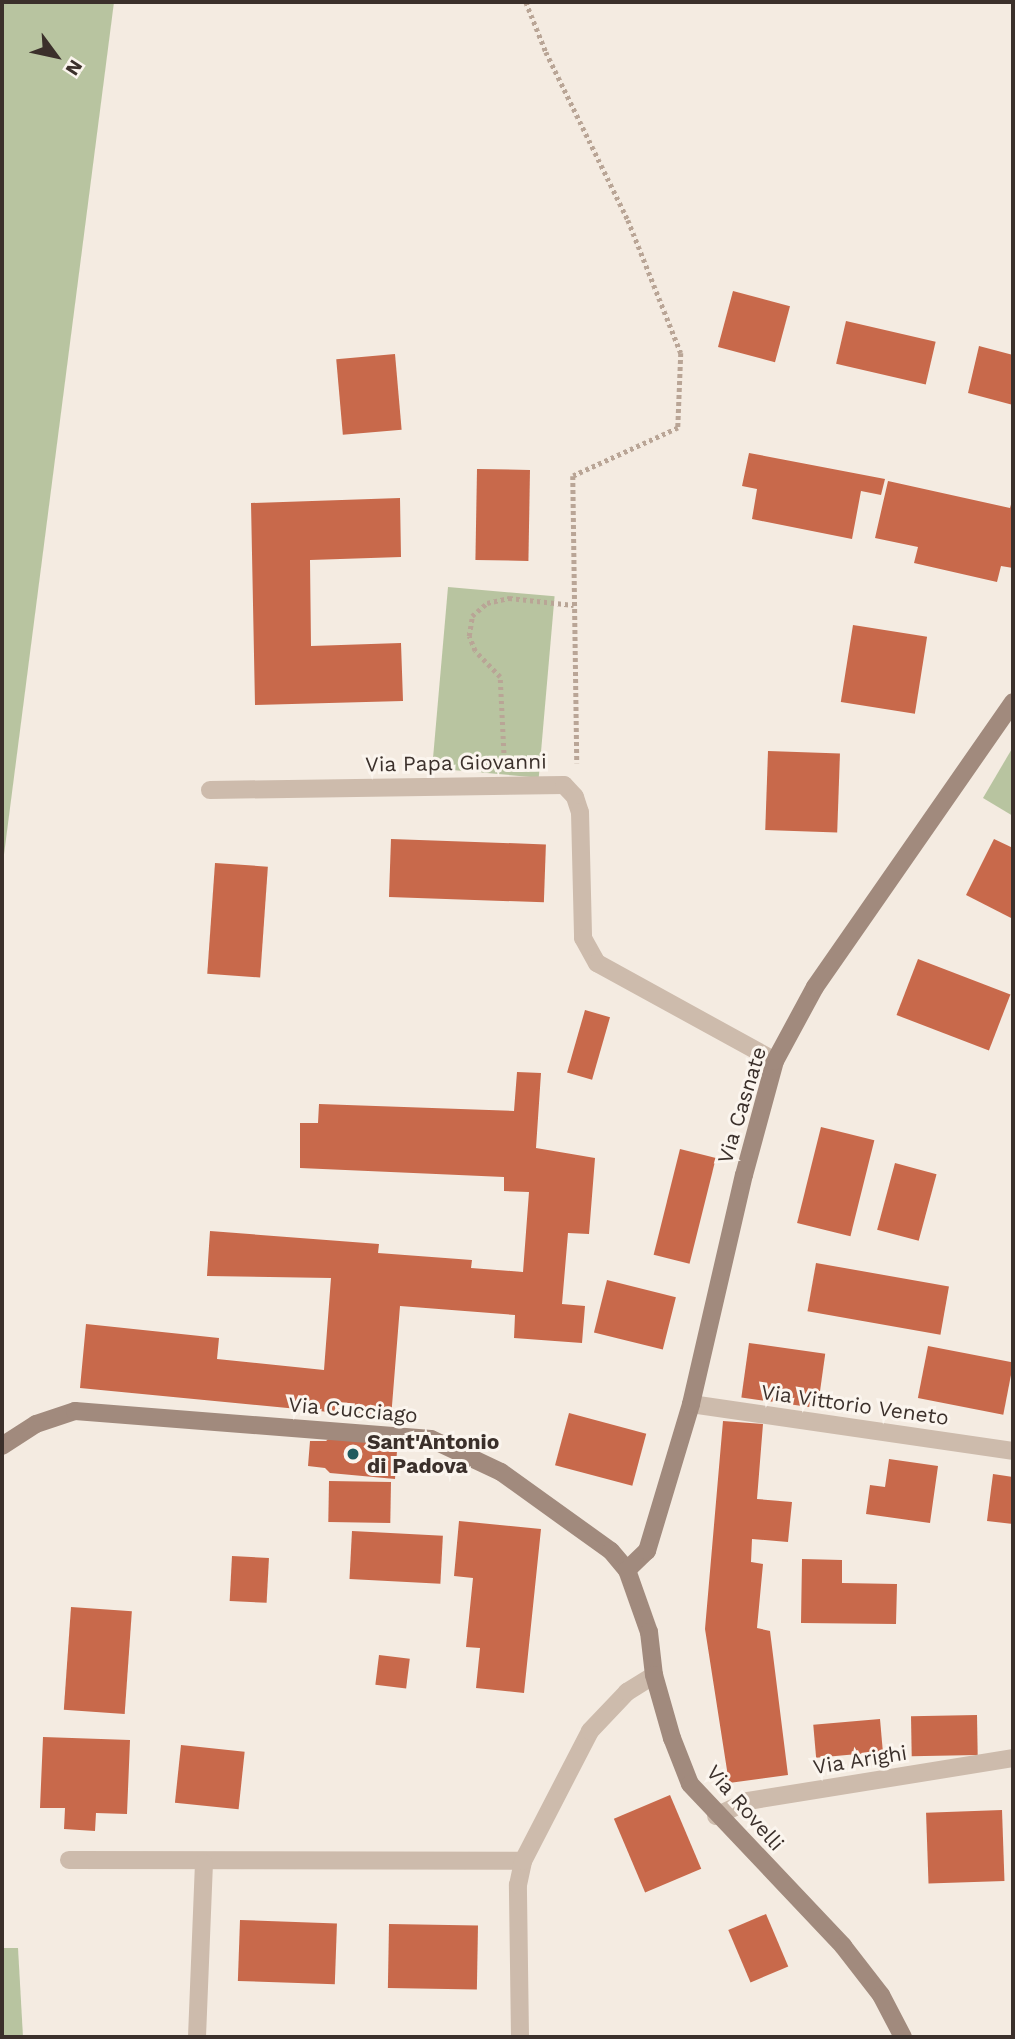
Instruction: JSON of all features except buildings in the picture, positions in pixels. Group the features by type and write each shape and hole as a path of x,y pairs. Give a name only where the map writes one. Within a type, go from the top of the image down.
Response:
{"street":[{"name":"Via Casnate","path":"627,1570 647,1551 691,1404 775,1061 815,986 1013,702"},
{"name":"Via Papa Giovanni","path":"210,790 564,785 580,812 583,938 597,963 775,1061"},
{"name":"Via Vittorio Veneto","path":"691,1404 1013,1451"},
{"name":"Via Cucciago","path":"2,1446 36,1424 75,1410 431,1439 500,1472 611,1551 627,1570"},
{"name":"Via Rovelli","path":"627,1570 649,1632 654,1675 690,1784 716,1816 843,1946 881,1995 904,2037"},
{"path":"520,2037 518,1885 523,1861 590,1731 628,1692 654,1675"},
{"name":"Via Arighi","path":"716,1816 748,1801 1013,1758"},
{"path":"69,1860 204,1863 523,1861"},
{"path":"197,2037 204,1863"}],"path":[{"path":"526,2 546,52 628,220 681,353 678,428 573,476 576,764 564,785"},
{"path":"504,785 504,695 500,677 475,651 469,636 472,616 487,603 509,598 574,605"}],"green space":[{"path":"2,2 114,2 2,870"},
{"path":"448,587 555,596 539,778 432,768"},
{"path":"1013,747 1013,816 983,798"},
{"path":"2,1948 18,1948 23,2037 2,2037"}],"place":[{"name":"Sant'Antonio di Padova","path":"353,1454"}]}
